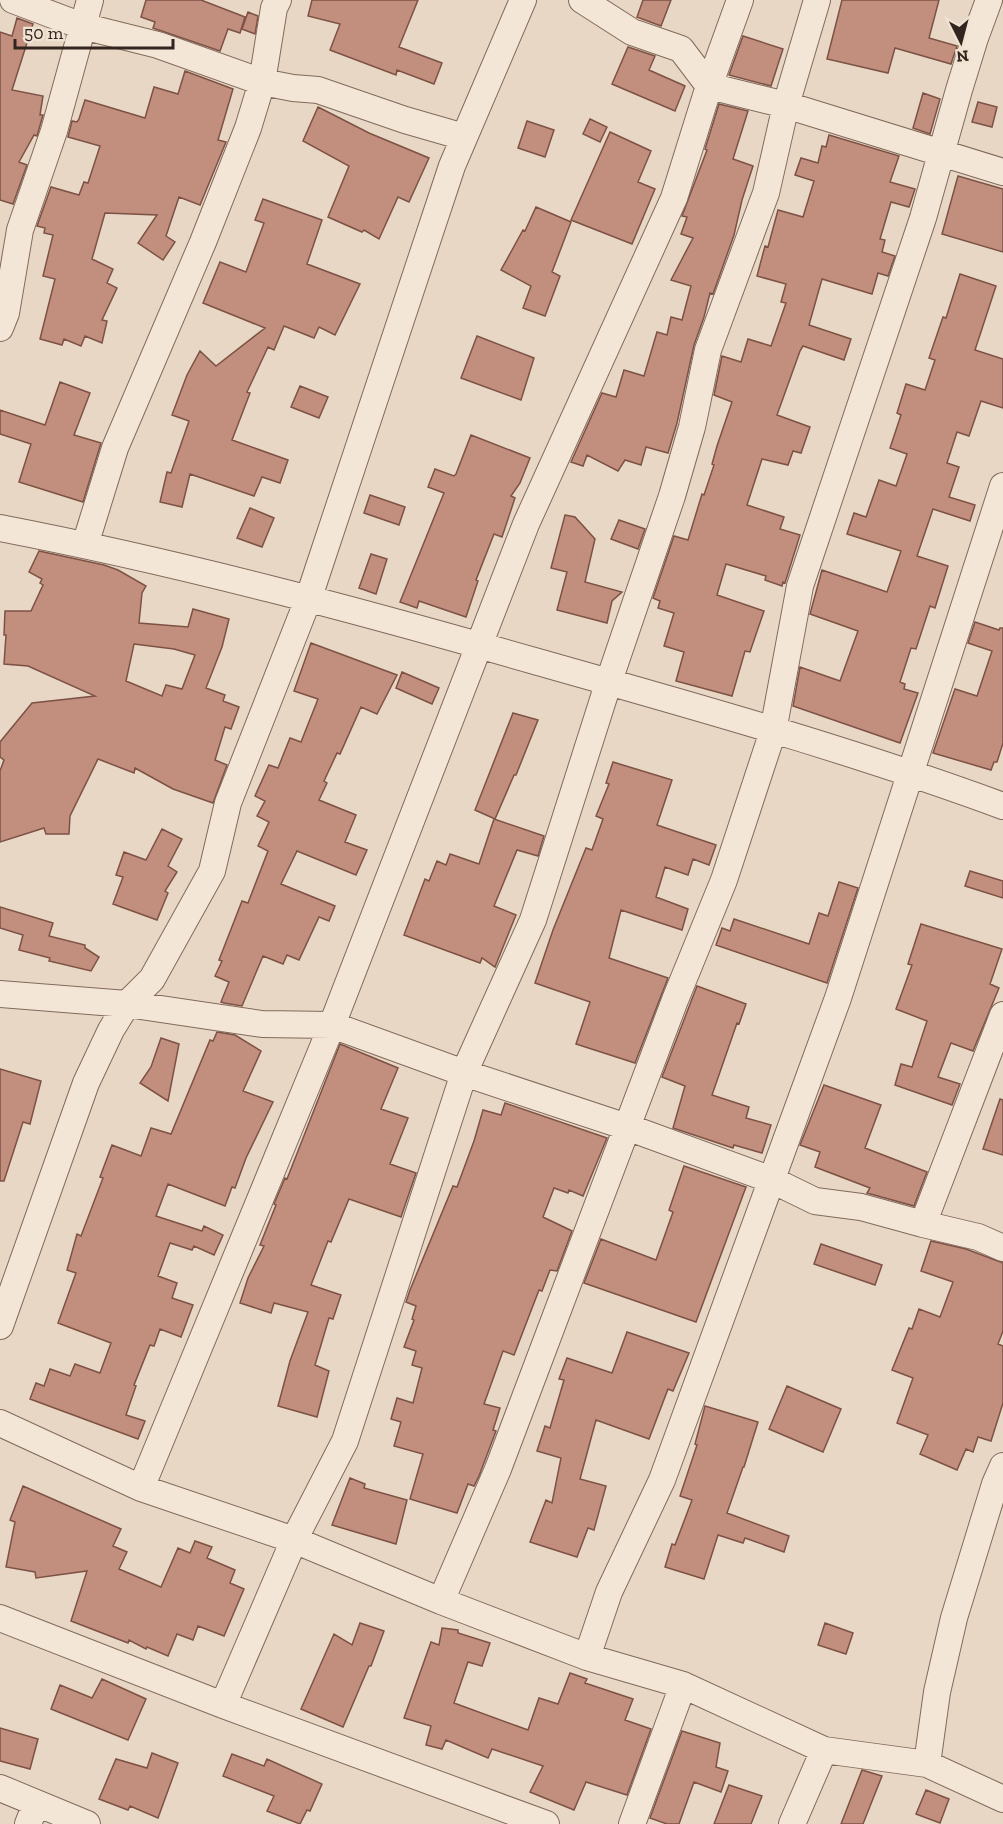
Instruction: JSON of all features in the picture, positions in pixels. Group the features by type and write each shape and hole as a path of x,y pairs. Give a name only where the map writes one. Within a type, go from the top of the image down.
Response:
{"street":[{"path":"13,0 82,26 158,45 262,82 318,90 405,120 464,137"},
{"path":"0,328 6,312 20,230 54,130 90,0"},
{"path":"85,544 115,448 248,128 262,82 274,8 278,0"},
{"path":"0,1326 86,1083 111,1030 128,1004 152,979 212,871 228,803 309,597 452,166 523,0"},
{"path":"582,0 632,32 681,49 709,86 786,105 1003,171"},
{"path":"141,1488 332,1025 526,524 674,198 709,86 740,0"},
{"path":"223,1705 294,1540 345,1441 464,1073 533,920 609,681 672,496 692,427 708,350 766,193 786,105 818,0"},
{"path":"441,1601 498,1469 675,1000 724,880 773,731 800,586 923,218 975,38 989,0"},
{"path":"587,1657 609,1592 662,1480 838,998 1003,486"},
{"path":"0,528 85,544 309,597 609,681 911,772 1003,806"},
{"path":"0,994 128,1004 262,1024 332,1025 464,1073 627,1127 772,1180 815,1200 861,1207 978,1237 1003,1248"},
{"path":"922,1224 1003,1015"},
{"path":"0,1424 141,1488 294,1540 441,1601 587,1657 683,1685 824,1750 927,1764 1003,1798"},
{"path":"927,1764 937,1692 954,1617 1000,1478"},
{"path":"0,1618 223,1705 546,1824"},
{"path":"632,1824 683,1685"},
{"path":"792,1824 824,1750"},
{"path":"0,1788 32,1814 87,1824"}],"building":[{"path":"146,0 201,0 245,17 240,33 228,29 220,51 153,28 155,22 141,17"},
{"path":"312,0 418,0 399,47 442,63 434,84 397,70 396,75 330,50 340,24 308,16"},
{"path":"643,0 671,0 661,26 637,17"},
{"path":"842,0 939,0 929,38 957,46 951,64 895,48 888,73 827,59"},
{"path":"248,12 258,16 255,34 242,29"},
{"path":"17,18 33,24 12,90 43,96 40,115 43,115 37,136 34,135 19,162 27,165 13,204 0,200 0,32 12,36"},
{"path":"743,36 783,49 771,86 729,75"},
{"path":"628,47 655,56 649,70 685,86 675,111 612,84"},
{"path":"185,71 233,89 218,140 226,142 200,205 179,197 166,236 175,242 163,260 138,243 157,215 105,213 92,259 113,269 107,283 117,288 102,320 107,321 102,343 85,336 81,346 64,339 62,345 40,339 55,279 43,276 53,235 44,233 45,228 37,226 51,187 79,195 84,182 88,183 100,146 68,137 72,121 77,122 79,119 85,100 145,118 154,87 178,94"},
{"path":"923,93 940,99 930,134 913,128"},
{"path":"978,102 997,107 992,127 972,122"},
{"path":"719,104 748,111 733,159 753,166 734,235 713,294 710,293 694,345 668,453 646,447 641,465 625,460 618,471 587,455 583,466 571,462 602,393 616,397 624,370 644,376 657,332 667,335 671,317 682,320 691,286 671,280 693,238 681,234 687,217 682,216 707,150 705,149"},
{"path":"318,107 369,133 429,158 409,202 398,197 379,239 364,230 362,232 328,217 349,166 303,141"},
{"path":"590,119 607,127 600,142 583,134"},
{"path":"527,121 554,130 545,157 518,148"},
{"path":"610,132 651,151 638,182 655,189 632,244 571,220"},
{"path":"829,135 899,156 890,182 915,189 909,207 891,202 880,239 885,240 882,252 895,256 888,276 878,273 872,294 822,279 809,325 851,339 844,360 803,346 777,415 810,427 801,453 793,451 788,465 762,459 747,505 784,517 780,529 800,535 785,583 783,582 782,586 765,580 766,576 726,564 717,595 764,611 750,652 745,651 732,696 676,681 684,652 664,646 674,613 658,608 660,601 653,598 674,536 688,540 702,494 704,495 714,465 712,464 717,446 732,402 714,395 722,356 741,362 748,339 771,346 786,303 781,302 786,284 757,276 765,246 768,247 778,210 803,217 814,181 795,175 801,158 818,163 822,146 826,147"},
{"path":"958,176 1003,189 1003,252 942,234"},
{"path":"263,199 322,220 307,264 360,284 335,335 319,327 314,338 284,326 274,350 268,347 247,392 250,393 232,440 288,460 280,483 262,477 254,496 190,474 182,507 160,502 167,472 171,473 189,421 172,415 187,375 200,351 216,366 265,328 203,303 220,262 246,272 264,223 255,220"},
{"path":"536,207 571,222 552,272 560,276 545,316 523,308 531,286 501,270 523,230 525,231"},
{"path":"960,274 996,286 975,350 1003,359 1003,408 981,401 969,436 957,432 947,463 959,467 949,497 975,505 970,521 933,509 917,556 948,566 935,608 930,606 916,649 911,648 900,682 905,684 904,689 918,693 900,743 793,706 800,667 840,681 858,631 810,614 822,570 887,592 901,551 847,534 854,513 866,517 879,480 896,486 907,454 890,448 901,415 897,413 906,384 925,390 935,360 929,358 943,317 946,318"},
{"path":"477,336 534,358 521,400 461,378"},
{"path":"60,382 90,393 74,435 101,443 83,502 19,482 31,444 0,434 0,410 45,425"},
{"path":"300,386 328,397 319,418 291,407"},
{"path":"471,435 530,458 520,483 511,496 515,498 502,537 494,534 476,580 478,581 466,617 419,601 417,608 400,602 444,493 428,487 435,469 454,476"},
{"path":"370,495 405,507 399,525 364,513"},
{"path":"250,508 274,518 262,547 237,538"},
{"path":"565,515 575,517 595,539 585,582 622,592 612,601 607,623 557,610 567,572 551,568"},
{"path":"619,520 645,529 638,549 611,539"},
{"path":"39,551 118,570 146,586 142,593 139,623 188,627 193,609 229,619 222,647 206,688 225,695 223,701 239,707 231,729 225,727 215,760 227,765 213,803 173,789 135,768 134,773 98,759 70,816 69,834 46,834 44,828 0,842 0,771 4,760 0,757 0,742 32,703 95,696 28,666 4,664 5,611 31,611 43,585 40,583 42,579 29,572","holes":["134,644 174,649 195,655 182,689 166,685 162,696 126,681"]},
{"path":"371,554 387,559 376,594 359,588"},
{"path":"975,622 999,630 1003,628 1003,743 997,762 994,762 991,770 933,753 955,689 977,696 992,651 968,643"},
{"path":"311,643 397,675 377,714 361,707 340,754 337,753 324,781 327,783 319,800 356,815 345,842 367,850 356,875 297,851 281,884 335,906 329,921 319,917 299,960 287,955 283,964 263,956 242,1006 224,1003 221,1002 229,982 215,976 222,961 219,960 242,901 248,903 268,851 258,846 269,822 257,816 265,801 255,796 269,765 278,768 290,738 301,742 318,699 294,691"},
{"path":"402,672 439,688 432,704 396,688"},
{"path":"513,713 538,720 495,819 475,810"},
{"path":"613,762 672,780 657,825 716,845 709,865 693,859 688,875 665,867 656,897 688,909 682,930 621,910 609,958 668,978 635,1063 576,1044 590,1002 535,983 553,930 586,848 592,850 603,819 596,816 609,784 606,783"},
{"path":"494,819 544,836 538,856 517,850 494,906 516,915 495,967 482,958 480,963 404,935 425,879 429,881 437,861 446,865 450,854 479,864"},
{"path":"162,829 182,839 168,866 177,872 165,891 168,893 157,920 113,904 123,877 116,875 124,852 146,860"},
{"path":"970,871 1003,881 1003,898 965,886"},
{"path":"839,882 858,888 827,983 716,945 722,928 730,931 734,919 809,944 819,913 828,916"},
{"path":"0,907 53,923 49,936 85,945 85,948 99,957 91,971 49,961 50,958 19,950 23,935 0,928"},
{"path":"921,924 1002,949 990,984 999,988 973,1051 951,1043 938,1077 960,1084 952,1105 895,1085 901,1064 912,1067 927,1021 896,1009 912,965 908,964"},
{"path":"697,986 746,1004 712,1095 749,1107 746,1118 771,1125 762,1153 734,1145 733,1148 673,1128 685,1086 662,1077"},
{"path":"217,1032 235,1035 261,1051 243,1091 273,1102 225,1206 168,1184 156,1216 202,1231 204,1226 223,1235 214,1255 194,1246 192,1250 170,1243 158,1276 177,1283 172,1298 193,1305 181,1337 160,1329 154,1346 150,1345 134,1385 136,1386 126,1415 145,1421 138,1439 30,1399 36,1383 44,1386 50,1369 70,1376 75,1364 100,1373 111,1343 58,1323 76,1273 67,1270 77,1234 81,1236 103,1178 100,1177 112,1145 141,1156 151,1128 171,1134 210,1040 213,1041"},
{"path":"161,1038 179,1044 168,1101 140,1083 151,1067"},
{"path":"340,1044 398,1068 381,1109 408,1118 390,1164 416,1173 401,1217 349,1199 331,1242 328,1241 311,1285 341,1295 333,1319 329,1318 315,1365 329,1371 317,1417 278,1406 290,1361 308,1312 274,1303 271,1313 240,1303 248,1278 264,1246 260,1245 276,1205 274,1204 285,1178 287,1179"},
{"path":"0,1069 41,1081 30,1124 23,1122 4,1181 0,1181"},
{"path":"824,1085 881,1105 865,1148 927,1172 914,1206 867,1193 870,1188 815,1167 820,1152 800,1145"},
{"path":"1000,1099 1003,1100 1003,1155 983,1149"},
{"path":"505,1103 607,1138 583,1196 569,1190 568,1193 554,1188 543,1217 572,1231 557,1271 550,1270 542,1291 539,1290 514,1355 503,1351 484,1404 500,1408 493,1430 496,1431 479,1476 474,1486 468,1484 457,1513 410,1499 423,1454 394,1446 401,1422 391,1419 397,1398 413,1403 422,1368 412,1365 416,1351 404,1347 414,1320 412,1319 416,1306 406,1302 410,1290 453,1186 457,1187 483,1110 501,1115"},
{"path":"684,1166 746,1187 696,1322 584,1283 601,1239 656,1260 673,1212 669,1210"},
{"path":"931,1241 966,1249 1003,1263 1003,1331 998,1344 1003,1346 1003,1403 991,1441 978,1437 973,1452 966,1449 957,1470 920,1454 928,1435 897,1423 913,1378 892,1370 919,1309 940,1317 953,1282 921,1271"},
{"path":"821,1244 882,1265 875,1285 814,1264"},
{"path":"627,1332 689,1353 673,1391 668,1389 649,1439 596,1420 580,1479 606,1486 594,1530 588,1528 577,1557 530,1542 546,1500 552,1503 561,1458 537,1451 545,1426 550,1428 564,1380 559,1379 567,1358 612,1373"},
{"path":"787,1386 841,1409 823,1452 769,1429"},
{"path":"705,1406 758,1422 727,1513 789,1536 784,1552 745,1538 743,1543 718,1535 704,1579 665,1567 672,1544 675,1545 692,1500 680,1496 697,1445 695,1444"},
{"path":"350,1478 365,1484 364,1488 407,1500 396,1544 332,1525"},
{"path":"23,1486 121,1529 113,1546 127,1552 119,1569 161,1587 178,1548 190,1553 195,1541 212,1547 207,1558 235,1570 230,1583 244,1589 224,1636 198,1626 193,1640 177,1634 168,1656 147,1647 146,1649 129,1640 128,1643 71,1621 87,1571 36,1578 35,1572 6,1567 15,1522 10,1520"},
{"path":"360,1623 384,1631 343,1727 301,1709 334,1634 352,1645"},
{"path":"825,1623 853,1633 846,1654 818,1645"},
{"path":"442,1628 458,1630 458,1633 490,1643 482,1666 468,1662 454,1703 528,1730 539,1698 558,1704 570,1673 587,1679 585,1683 633,1699 625,1720 651,1729 627,1795 586,1782 574,1810 530,1792 543,1766 492,1749 488,1758 446,1740 442,1749 426,1745 431,1726 404,1718 431,1642 439,1645"},
{"path":"102,1679 146,1699 128,1740 51,1709 60,1685 92,1698"},
{"path":"0,1728 38,1739 30,1769 0,1761"},
{"path":"682,1731 720,1743 716,1767 728,1771 721,1792 694,1782 679,1824 667,1824 650,1818"},
{"path":"152,1753 178,1763 158,1818 130,1806 128,1810 99,1799 116,1759 147,1768"},
{"path":"232,1754 264,1766 267,1759 322,1784 310,1811 307,1810 300,1824 267,1811 274,1796 223,1776"},
{"path":"862,1770 882,1776 863,1824 841,1824"},
{"path":"729,1785 762,1796 751,1824 714,1824"},
{"path":"926,1790 949,1799 940,1823 916,1814"}]}
